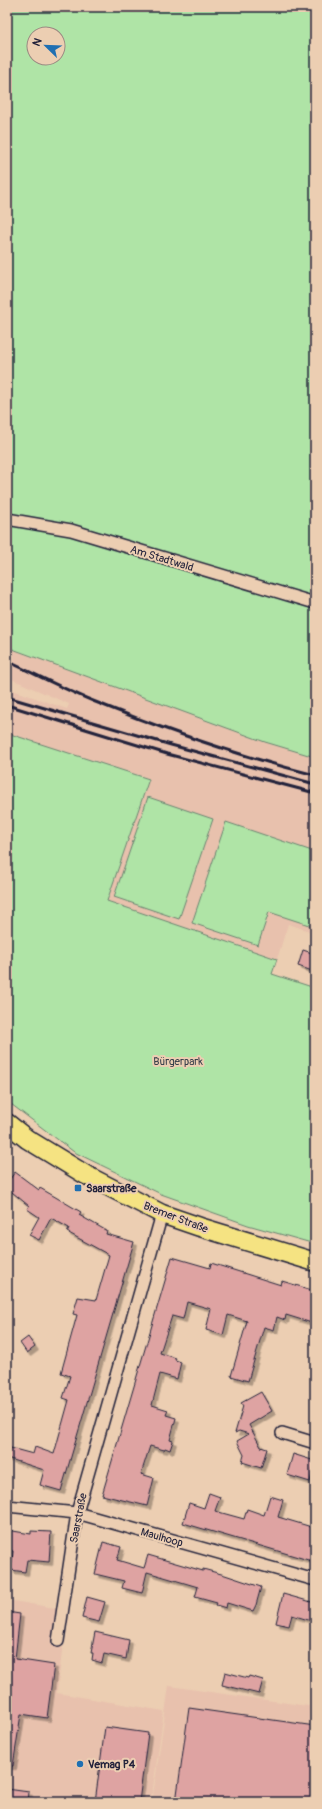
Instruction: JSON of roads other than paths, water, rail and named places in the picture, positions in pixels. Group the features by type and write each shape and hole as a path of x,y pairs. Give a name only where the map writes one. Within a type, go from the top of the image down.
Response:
{"main road":[{"name":"Bremer Straße","path":"7,1124 27,1139 86,1175 162,1214 315,1262"}],"street":[{"name":"Am Stadtwald","path":"7,519 71,530 315,603"},
{"name":"Saarstraße","path":"58,1641 77,1513 162,1214"},
{"path":"282,1433 315,1444"},
{"name":"Maulhoop","path":"7,1506 77,1513 315,1580"}],"railway":[{"path":"7,661 82,696 147,722 230,751 315,775"},
{"path":"7,697 171,745 315,784"},
{"path":"7,705 167,754 315,793"}],"place":[{"name":"Saarstraße","path":"78,1188"},
{"name":"Vemag P4","path":"80,1764"}],"park label":[{"name":"Bürgerpark","path":"178,1061"}]}
